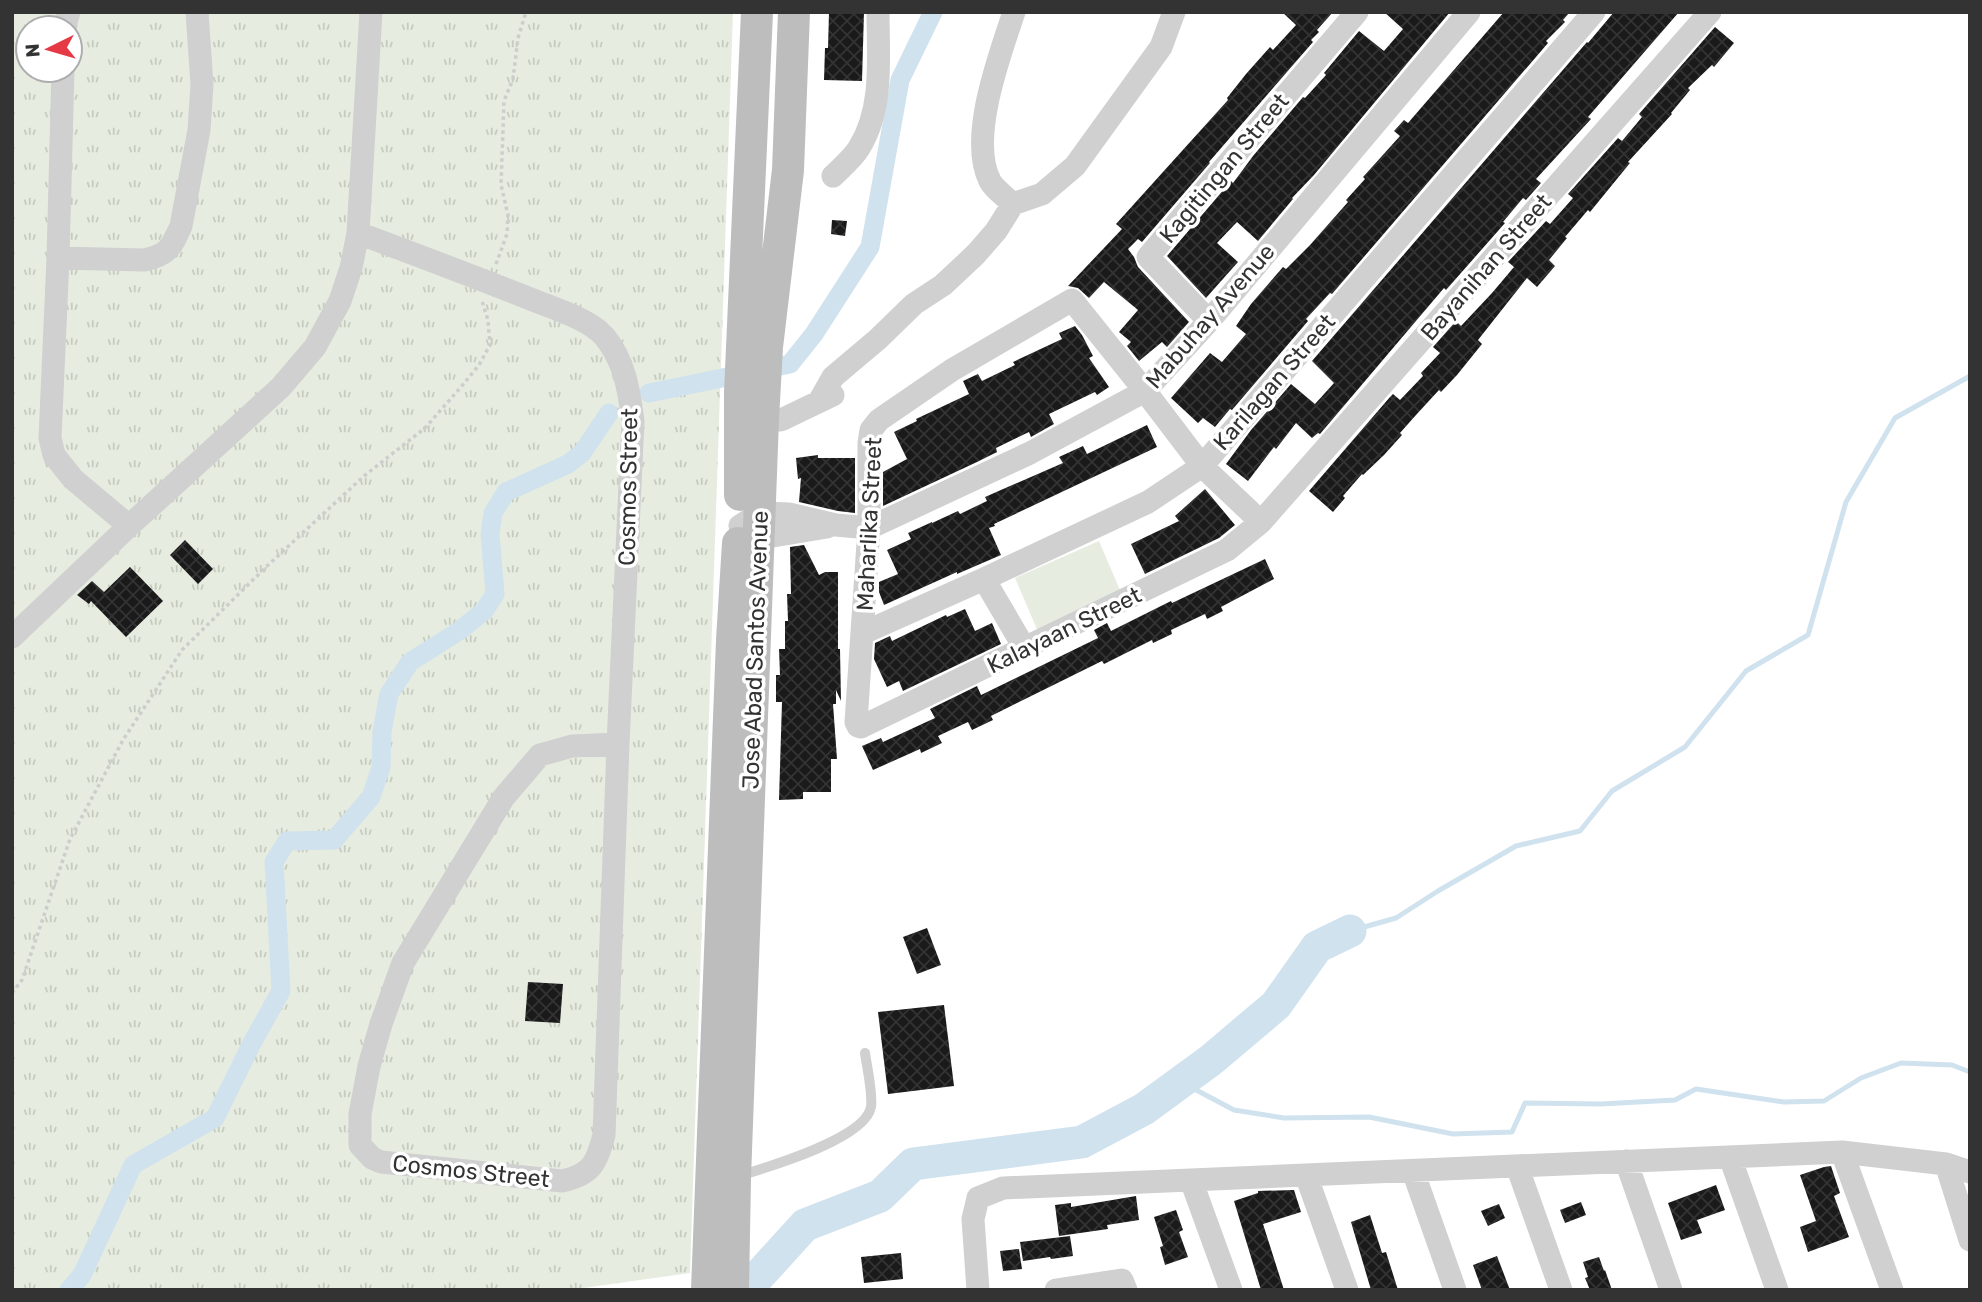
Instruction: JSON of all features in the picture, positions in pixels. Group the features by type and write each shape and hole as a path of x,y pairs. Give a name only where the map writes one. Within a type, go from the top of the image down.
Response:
{"main road":[{"name":"Jose Abad Santos Avenue","path":"720,1282 753,525 757,12"},
{"name":"Jose Abad Santos Avenue","path":"755,347 788,170 794,12"}],"street":[{"path":"58,258 144,260 168,252 175,240 181,226 199,131 202,85 197,12"},
{"path":"12,637 281,387 315,347 340,301 351,268 358,233 371,12"},
{"path":"833,176 857,151 867,134 877,94 878,12"},
{"path":"1013,204 990,182 983,154 990,86 1014,12"},
{"path":"752,405 781,420 820,400 833,377 914,304 943,285 996,231 1013,204 1042,194 1075,166 1161,47 1174,12"},
{"name":"Kagitingan Street","path":"1209,321 1148,257 1357,12"},
{"name":"Mabuhay Avenue","path":"869,528 1030,453 1145,391 1209,321 1469,12"},
{"name":"Karilagan Street","path":"863,633 1147,502 1202,466 1594,12"},
{"name":"Bayanihan Street","path":"1261,522 1710,12"},
{"path":"63,84 50,438 54,455 73,479 129,526"},
{"name":"Cosmos Street","path":"358,233 578,318 603,334 617,353 627,382 633,421 604,1135 600,1153 587,1172 562,1181 381,1162 372,1158 360,1145 360,1114 369,1066 381,1024 404,963 504,797 540,755 572,746 618,744"},
{"name":"Maharlika Street","path":"861,727 856,722 869,528 869,443 871,430 879,420 952,370 1072,300 1145,391"},
{"path":"1145,391 1202,466 1261,522"},
{"path":"753,525 789,514 836,525 869,528"},
{"name":"Kalayaan Street","path":"861,727 1227,550 1261,522"},
{"path":"984,579 1025,649"},
{"path":"1842,1152 1892,1290"},
{"path":"978,1290 973,1219 978,1198 1003,1188 1842,1152 1946,1164 1970,1172"},
{"path":"1730,1157 1777,1290"},
{"path":"1626,1161 1671,1290"},
{"path":"1946,1164 1970,1240"},
{"path":"1517,1166 1561,1290"},
{"path":"1413,1171 1455,1290"},
{"path":"1306,1175 1347,1290"},
{"path":"1191,1180 1231,1290"},
{"path":"1056,1290 1085,1288 1122,1280 1126,1290"}],"lane":[{"path":"723,1178 806,1154 846,1134 868,1116 871,1105 865,1053"}],"path":[{"path":"12,993 22,980 70,839 123,740 182,650 364,476 425,428 479,365 490,345 488,320 481,300 507,234 508,215 502,184 504,101 513,79 518,38 526,12"}],"green space":[{"path":"12,12 733,12 690,1273 569,1290 12,1290"},
{"path":"1099,541 1123,597 1039,634 1015,578"}],"building":[{"path":"829,12 864,12 862,81 824,80"},
{"path":"1282,12 1333,12 1317,30 1319,32 1311,40 1313,42 1142,242 1138,239 1128,249 1138,267 1189,322 1167,347 1162,342 1139,361 1127,346 1131,342 1119,332 1138,310 1104,282 1089,298 1078,288 1068,286 1122,229 1116,224 1228,100 1246,74 1270,47 1273,50 1296,25"},
{"path":"1384,12 1450,12 1258,241 1237,222 1217,243 1238,262 1206,298 1167,256 1231,181 1233,183 1303,97 1305,98 1326,75 1324,73 1359,31 1384,51 1403,29"},
{"path":"1504,12 1570,12 1563,20 1565,22 1546,41 1548,43 1332,294 1330,293 1306,319 1308,321 1232,410 1230,409 1215,427 1203,418 1198,423 1171,398 1210,353 1222,362 1246,334 1236,326 1251,304 1283,267 1286,269 1310,245 1348,202 1346,200 1365,179 1363,177 1400,136 1394,131 1404,120 1408,123"},
{"path":"1614,12 1679,12 1588,117 1591,119 1536,179 1541,183 1526,200 1523,198 1503,222 1505,223 1446,290 1444,288 1320,434 1312,438 1296,423 1248,481 1226,464 1291,384 1315,404 1334,383 1312,361"},
{"path":"1715,27 1734,43 1714,67 1712,65 1688,88 1690,90 1672,114 1628,162 1630,163 1590,212 1588,210 1565,237 1567,238 1549,260 1555,266 1537,287 1527,278 1478,340 1482,344 1457,375 1416,415 1384,455 1362,474 1333,512 1309,491 1390,397 1393,394 1400,400 1423,376 1421,373 1440,353 1433,347 1456,321 1461,326 1492,293 1514,267 1508,262 1546,221 1550,224 1573,198 1568,194 1618,138 1622,141 1642,117 1639,114"},
{"path":"832,220 847,221 845,236 831,234"},
{"path":"1075,326 1093,356 1089,358 1109,387 1097,395 1095,392 1049,414 1054,424 1031,437 1029,432 996,448 997,452 883,506 883,472 907,459 894,432 969,394 963,381 978,374 982,381 1015,365 1013,362 1062,339 1059,333"},
{"path":"1147,425 1157,447 989,528 1001,555 884,605 879,592 879,582 898,574 887,550 911,539 908,533 987,501 985,497 1063,463 1059,457 1083,446 1087,454"},
{"path":"818,455 818,458 855,458 855,513 799,502 801,478 798,479 796,458"},
{"path":"1205,489 1235,525 1219,538 1145,574 1131,544 1179,521 1175,516"},
{"path":"185,540 213,569 198,584 170,555"},
{"path":"804,545 819,575 838,572 841,701 836,690 836,704 833,704 837,759 831,759 831,792 803,792 803,799 779,800 782,702 776,702 776,675 780,675 779,649 785,649 787,594 791,594 790,547"},
{"path":"1265,559 1274,579 1221,607 1223,611 1207,619 1205,614 1171,630 1172,634 1153,643 1152,640 1104,664 1102,661 991,716 993,720 972,730 968,722 938,736 942,743 921,753 920,749 873,770 862,746 881,738 883,742 935,718 930,709 977,686 981,695 1098,638 1094,630 1107,623 1111,631"},
{"path":"130,567 163,601 126,637 91,601 89,604 77,595 92,581 104,592"},
{"path":"965,609 975,631 992,623 1001,644 903,691 899,681 887,687 874,659 875,643 890,636 892,641 946,615 947,617"},
{"path":"927,928 941,965 917,974 903,937"},
{"path":"528,982 563,984 560,1023 525,1021"},
{"path":"944,1005 954,1086 888,1094 878,1012"},
{"path":"1831,1166 1840,1193 1834,1196 1849,1237 1808,1252 1800,1227 1816,1221 1800,1175"},
{"path":"1716,1185 1725,1210 1697,1220 1702,1233 1681,1240 1668,1203"},
{"path":"1294,1190 1301,1212 1263,1224 1284,1290 1261,1290 1234,1201 1258,1191"},
{"path":"1136,1196 1139,1220 1107,1225 1108,1229 1059,1236 1055,1205 1071,1203 1071,1207"},
{"path":"1581,1202 1586,1215 1565,1223 1560,1210"},
{"path":"1499,1204 1505,1218 1488,1226 1481,1211"},
{"path":"1176,1210 1183,1230 1179,1232 1188,1257 1165,1265 1160,1247 1163,1246 1154,1217"},
{"path":"1370,1215 1398,1290 1371,1290 1351,1222"},
{"path":"1070,1236 1073,1256 1023,1261 1020,1242"},
{"path":"1019,1249 1022,1269 1003,1271 1000,1251"},
{"path":"901,1253 903,1279 864,1283 861,1257"},
{"path":"1497,1256 1510,1290 1482,1290 1473,1265"},
{"path":"1599,1257 1612,1290 1590,1290 1585,1278 1588,1277 1583,1262"}],"waterway":[{"path":"649,393 790,364 814,334 870,247 900,80 933,12"},
{"path":"1350,931 1396,918 1516,846 1580,831 1612,791 1685,747 1746,671 1808,635 1846,502 1895,418 1970,376"},
{"path":"69,1290 82,1275 133,1165 215,1118 281,991 274,862 287,841 334,840 371,797 381,767 382,732 389,694 410,662 459,631 484,611 495,594 490,534 493,513 506,492 568,464 582,453 609,413"},
{"path":"755,1280 805,1225 880,1196 913,1164 1082,1142 1144,1109 1211,1060 1276,1005 1317,947 1350,931"},
{"path":"1181,1082 1234,1110 1284,1118 1369,1117 1453,1134 1512,1132 1525,1103 1601,1104 1675,1100 1696,1089 1784,1102 1824,1101 1861,1078 1901,1063 1952,1065 1970,1072"}]}
